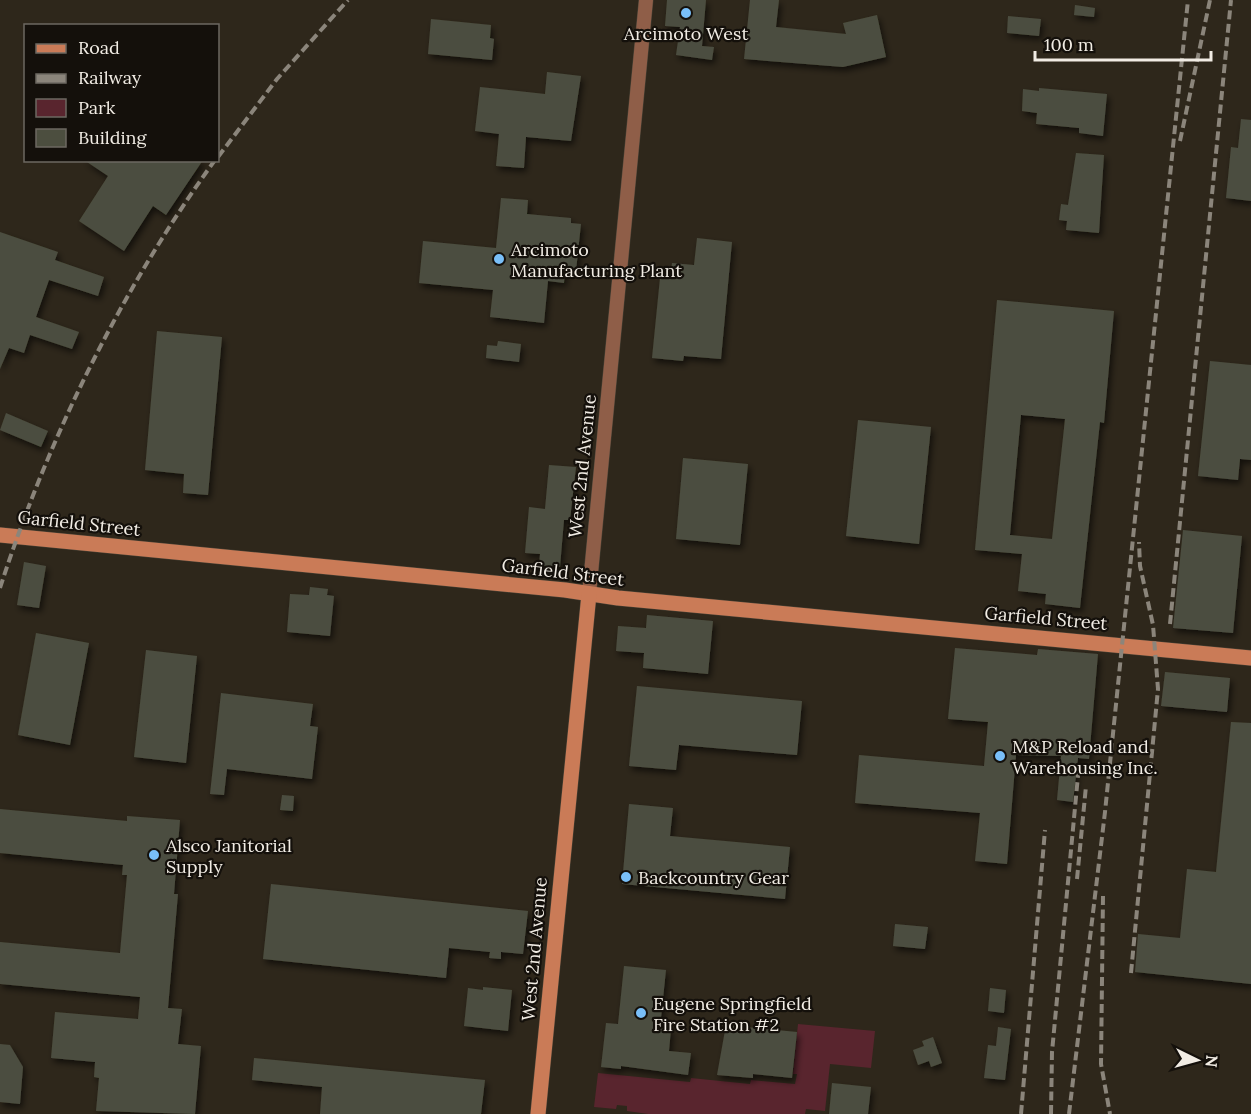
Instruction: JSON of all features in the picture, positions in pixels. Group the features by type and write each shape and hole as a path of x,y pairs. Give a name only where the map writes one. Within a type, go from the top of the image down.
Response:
{"street":[{"name":"West 2nd Avenue","path":"538,1114 646,0"},
{"name":"Garfield Street","path":"0,535 1251,658"}],"green space":[{"path":"798,1024 875,1031 871,1068 830,1064 825,1111 806,1109 805,1114 648,1114 627,1111 627,1106 617,1105 616,1109 594,1107 598,1073 690,1082 691,1078 750,1084 751,1080 795,1084 797,1074 793,1074"}],"building":[{"path":"667,0 706,0 702,46 714,47 712,60 676,55 680,27 665,26"},
{"path":"750,0 779,0 776,27 846,34 843,23 877,15 886,57 843,67 744,59"},
{"path":"1075,5 1095,8 1094,17 1074,15"},
{"path":"1008,16 1041,19 1039,36 1007,33"},
{"path":"431,19 491,25 490,38 494,39 492,60 428,54"},
{"path":"547,72 581,76 571,141 526,137 524,168 496,166 499,134 475,131 480,87 545,94"},
{"path":"1039,88 1107,94 1103,136 1079,133 1079,128 1036,124 1037,113 1022,111 1023,89 1039,91"},
{"path":"1241,119 1251,120 1251,201 1226,198 1231,147 1238,148"},
{"path":"1076,153 1104,155 1099,233 1066,230 1067,221 1059,220 1061,204 1068,205"},
{"path":"87,162 202,162 166,215 153,206 124,251 79,221 108,176"},
{"name":"Arcimoto Manufacturing Plant","path":"501,198 528,200 527,214 571,218 571,223 581,224 576,271 565,270 564,283 548,281 544,323 490,317 493,290 419,283 423,241 496,248"},
{"path":"0,232 58,252 55,260 104,277 98,296 49,280 36,317 79,332 72,349 30,335 24,353 9,348 0,369"},
{"path":"697,238 732,242 721,359 684,356 683,361 652,358 660,278 670,279 672,263 694,265"},
{"path":"997,300 1114,311 1104,423 1100,422 1080,608 1045,604 1046,594 1018,591 1022,554 975,550","holes":["1021,415 1065,419 1052,539 1010,535"]},
{"path":"157,331 222,337 208,495 183,493 184,474 145,470"},
{"path":"498,341 521,344 519,362 486,358 487,345 497,346"},
{"path":"1210,361 1251,365 1251,460 1240,459 1238,480 1198,476"},
{"path":"6,413 48,431 41,447 0,430"},
{"path":"858,420 931,427 919,544 846,536"},
{"path":"683,458 748,464 740,545 676,539"},
{"path":"549,465 576,467 570,520 564,520 560,567 539,565 540,554 525,553 529,507 545,509"},
{"path":"1183,530 1242,536 1233,633 1173,628"},
{"path":"24,562 46,566 39,608 17,605"},
{"path":"310,587 328,589 327,595 334,596 330,636 287,632 290,594 309,595"},
{"path":"647,615 713,621 708,674 643,668 644,653 616,651 618,626 646,628"},
{"path":"36,633 89,643 70,745 18,735"},
{"name":"M&P Reload and Warehousing Inc.","path":"955,648 1037,655 1038,649 1098,654 1089,759 1078,758 1073,802 1057,800 1061,756 1016,755 1007,864 975,861 980,813 855,803 859,755 984,766 988,722 948,719"},
{"path":"146,650 197,656 186,763 134,757"},
{"path":"1165,672 1230,678 1227,712 1161,706"},
{"path":"637,686 802,701 797,755 679,745 676,770 629,766"},
{"path":"221,693 313,704 310,726 318,727 312,779 227,769 224,795 210,794"},
{"path":"1231,722 1251,723 1251,984 1135,972 1138,934 1180,938 1187,869 1216,872"},
{"path":"282,795 294,796 293,811 280,810"},
{"path":"629,804 673,808 670,836 790,847 785,899 622,884"},
{"path":"0,809 127,821 127,816 180,820 174,894 178,894 168,1008 182,1009 178,1044 201,1046 195,1114 96,1111 99,1078 94,1077 95,1062 51,1058 55,1012 138,1019 140,997 0,984 0,942 120,953 127,875 122,875 123,865 0,853"},
{"path":"271,884 528,911 523,954 501,952 501,959 489,958 490,952 449,948 446,978 263,959"},
{"path":"895,924 928,927 925,949 893,946"},
{"name":"Eugene Springfield Fire Station #2","path":"624,966 666,970 660,1028 671,1029 669,1051 691,1053 688,1075 621,1066 621,1069 601,1067 606,1023 618,1024"},
{"path":"483,987 512,990 508,1031 464,1026 468,988 483,990"},
{"path":"990,988 1006,990 1004,1013 988,1011"},
{"path":"726,1025 797,1032 792,1078 753,1074 753,1078 717,1075"},
{"path":"998,1027 1011,1029 1005,1080 984,1078 988,1045 996,1046"},
{"path":"933,1037 942,1063 931,1067 929,1061 918,1065 913,1050 924,1046 922,1041"},
{"path":"0,1044 10,1045 23,1067 20,1104 0,1102"},
{"path":"254,1058 485,1080 481,1114 320,1114 322,1087 252,1080"},
{"path":"832,1083 871,1087 868,1114 829,1114"}],"railway":[{"path":"219,156 277,79 348,0"},
{"path":"1069,1114 1105,812 1188,0"},
{"path":"1180,141 1210,0"},
{"path":"1170,624 1231,0"},
{"path":"0,588 41,475 91,366 149,260 214,162"},
{"path":"1131,973 1158,689 1153,625 1140,566 1139,542"},
{"path":"1051,1114 1052,1052 1079,765"},
{"path":"1077,879 1086,786"},
{"path":"1021,1114 1045,830"},
{"path":"1103,896 1101,1064 1110,1114"}],"place":[{"name":"Arcimoto West","path":"686,13"},
{"name":"Arcimoto Manufacturing Plant","path":"499,259"},
{"name":"M&P Reload and Warehousing Inc.","path":"1000,756"},
{"name":"Alsco Janitorial Supply","path":"154,855"},
{"name":"Backcountry Gear","path":"626,877"},
{"name":"Eugene Springfield Fire Station #2","path":"641,1013"}]}
